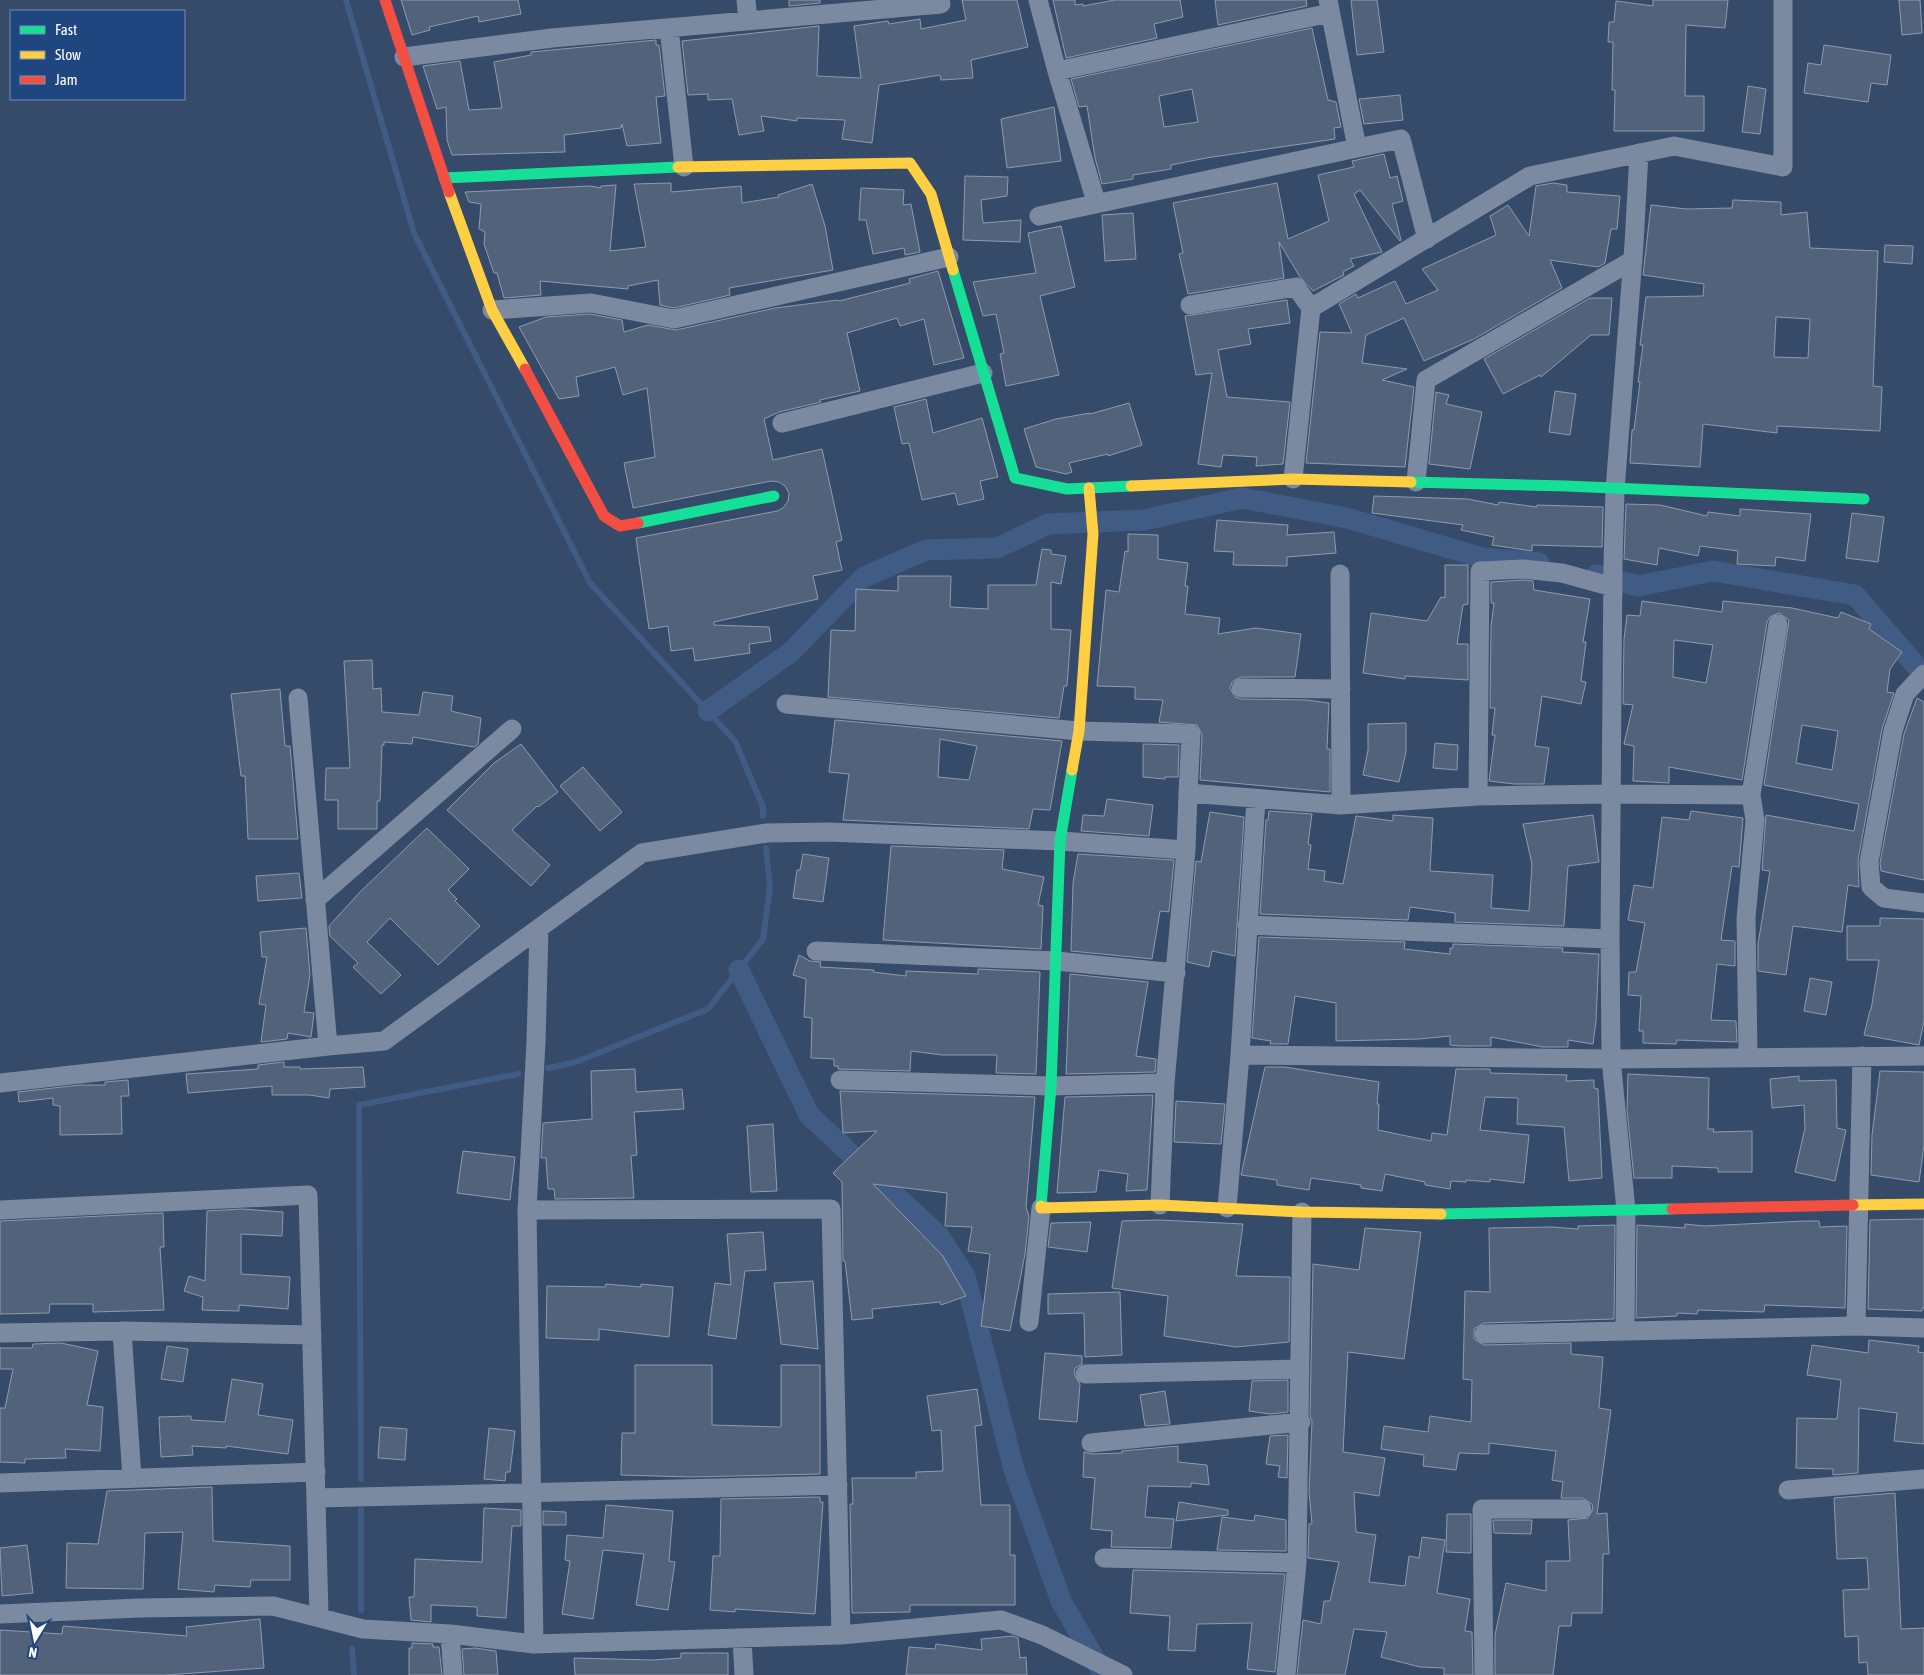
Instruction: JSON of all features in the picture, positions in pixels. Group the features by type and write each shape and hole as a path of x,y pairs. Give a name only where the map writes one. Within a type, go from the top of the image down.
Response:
{"street":[{"path":"385,0 444,178 492,310 553,419 604,516 620,526 774,496"},
{"path":"746,0 748,21"},
{"path":"1038,0 1056,71 1096,202"},
{"path":"1310,308 1530,176 1674,146 1783,167 1783,0"},
{"path":"404,56 552,38 748,21 884,5 941,4"},
{"path":"1056,71 1329,7 1356,148"},
{"path":"670,28 684,167"},
{"path":"1040,216 1096,202 1401,139 1427,239"},
{"path":"1625,1331 1626,1210 1611,1059 1610,794 1615,490 1633,260 1639,153"},
{"path":"444,178 684,167 910,163 931,194 1015,478 1067,489 1292,479 1566,486 1615,490 1864,499"},
{"path":"492,310 591,303 674,320 949,257"},
{"path":"1416,482 1426,380 1633,260"},
{"path":"1190,306 1296,287 1310,308 1292,479"},
{"path":"782,423 984,373"},
{"path":"1029,1322 1051,1086 1060,842 1079,731 1093,534 1089,488"},
{"path":"1478,796 1480,571 1523,569 1562,573 1613,586"},
{"path":"1340,574 1341,805"},
{"path":"1748,1056 1746,918 1755,820 1750,795 1778,624"},
{"path":"1924,674 1905,694 1893,731 1869,862 1871,887 1884,898 1924,903"},
{"path":"1240,688 1341,689"},
{"path":"298,698 328,1046"},
{"path":"786,704 1079,731 1191,734 1186,850 1165,1083 1160,1204"},
{"path":"316,900 512,729"},
{"path":"1188,793 1341,805 1478,796 1610,794 1750,795"},
{"path":"1227,1208 1240,1055 1256,799"},
{"path":"0,1083 384,1041 642,853 651,851 767,833 828,832 1060,842 1186,850"},
{"path":"1247,925 1610,939"},
{"path":"534,1644 526,1210 536,1042 539,928"},
{"path":"816,951 1056,961 1176,973"},
{"path":"1240,1055 1611,1059 1748,1056 1924,1056"},
{"path":"1856,1326 1862,1056"},
{"path":"840,1080 1051,1086 1165,1083"},
{"path":"0,1210 308,1195 319,1616"},
{"path":"1041,1208 1160,1204 1302,1212 1436,1214 1924,1204"},
{"path":"526,1210 831,1210 841,1635"},
{"path":"1286,1675 1297,1563 1301,1422 1299,1370 1302,1212"},
{"path":"1484,1334 1856,1326 1924,1328"},
{"path":"0,1333 122,1331 312,1335"},
{"path":"122,1331 132,1478"},
{"path":"1085,1374 1299,1370"},
{"path":"1091,1443 1301,1422"},
{"path":"0,1483 316,1472"},
{"path":"1788,1490 1924,1479"},
{"path":"317,1498 838,1485"},
{"path":"1484,1675 1482,1509 1582,1509"},
{"path":"1104,1558 1297,1563"},
{"path":"0,1614 140,1608 273,1606 319,1616 362,1629 450,1634 534,1644 742,1640 841,1635 1000,1620 1042,1635 1123,1675"},
{"path":"450,1634 453,1675"},
{"path":"742,1640 744,1675"}],"building":[{"path":"401,0 518,0 521,14 479,22 478,16 429,27 430,30 412,35"},
{"path":"789,0 820,0 820,3 789,6"},
{"path":"962,0 1017,0 1028,47 971,60 973,78 941,80 940,75 879,85 872,143 842,139 845,120 797,118 797,121 761,116 764,131 739,135 732,99 708,100 708,94 688,95 682,41 819,26 817,76 861,78 854,26 888,21 889,24 920,19 921,29 966,20"},
{"path":"1053,0 1075,0 1075,5 1083,4 1083,6 1115,0 1180,0 1183,17 1154,24 1157,38 1066,58"},
{"path":"1215,0 1306,0 1307,6 1218,25"},
{"path":"1351,0 1377,0 1384,52 1357,55"},
{"path":"1653,0 1728,0 1725,28 1686,25 1685,96 1704,96 1704,131 1614,131 1615,90 1612,90 1613,42 1608,42 1609,22 1614,22 1616,1 1653,6"},
{"path":"1899,0 1920,0 1922,33 1902,35"},
{"path":"1312,28 1328,100 1336,102 1341,127 1334,128 1335,139 1206,158 1171,165 1171,169 1133,175 1133,179 1102,184 1095,158 1087,106 1079,107 1071,79","holes":["1192,89 1198,122 1164,127 1159,96"]},
{"path":"656,40 656,45 659,45 665,96 656,97 661,143 627,146 622,124 621,128 564,135 565,152 452,155 447,140 446,107 437,109 423,66 460,61 469,110 502,108 494,62 531,55 531,52"},
{"path":"1824,45 1891,55 1887,85 1871,83 1868,102 1804,93 1808,63 1821,65"},
{"path":"1748,86 1766,89 1760,134 1742,132"},
{"path":"1400,95 1403,120 1364,124 1359,99"},
{"path":"1054,107 1061,161 1007,168 1001,119"},
{"path":"1384,154 1390,178 1397,176 1403,201 1392,204 1400,241 1360,190 1354,194 1382,252 1350,259 1354,266 1343,272 1344,275 1313,291 1300,277 1279,242 1284,278 1188,294 1179,254 1183,253 1173,203 1277,183 1288,239 1329,221 1318,175 1354,167 1352,161"},
{"path":"965,176 1008,177 1007,196 981,200 983,223 1021,220 1020,242 963,240"},
{"path":"671,183 671,192 741,186 742,203 779,197 778,195 812,184 825,226 833,270 729,288 730,295 674,308 660,305 658,280 628,286 628,289 540,281 541,295 504,298 497,273 494,273 484,244 485,232 479,229 481,204 469,202 465,192 590,186 601,188 601,186 616,185 610,251 646,247 634,184"},
{"path":"1553,183 1567,185 1567,192 1620,196 1617,229 1611,229 1605,263 1598,267 1550,260 1562,288 1474,339 1424,361 1404,318 1366,335 1362,363 1407,369 1382,380 1414,387 1405,467 1306,463 1320,332 1352,333 1339,304 1356,294 1358,298 1395,281 1406,304 1438,290 1422,269 1496,235 1490,216 1508,205 1529,236 1536,186"},
{"path":"861,188 904,190 903,205 911,204 920,252 905,255 904,248 873,254 866,220 859,220"},
{"path":"1733,200 1781,202 1781,215 1807,212 1810,248 1878,251 1873,386 1882,387 1880,431 1777,426 1777,433 1703,424 1700,467 1630,463 1632,430 1634,430 1640,382 1638,382 1643,345 1640,345 1646,297 1703,296 1704,284 1643,275 1651,205 1687,209 1732,208","holes":["1776,317 1810,319 1808,358 1774,357"]},
{"path":"1133,213 1136,259 1105,261 1102,215"},
{"path":"1061,226 1075,287 1040,296 1059,375 1006,386 1000,354 1004,353 996,314 983,316 973,282 1036,273 1028,233"},
{"path":"1885,245 1913,246 1912,264 1884,262"},
{"path":"938,271 964,358 934,365 924,319 900,326 897,318 847,333 860,391 820,400 821,402 779,412 764,419 773,460 822,449 842,540 836,542 842,570 813,576 818,599 714,622 714,625 769,627 771,641 749,644 750,653 695,661 693,648 671,651 668,626 649,629 636,538 777,511 783,508 788,501 789,493 785,486 779,482 771,481 633,508 624,463 655,457 647,388 623,395 615,367 576,377 579,396 559,399 519,327 546,317 590,314 622,320 624,332 648,325 676,330 775,308 839,301 910,283 909,279"},
{"path":"1590,298 1612,298 1609,335 1591,335 1541,377 1540,375 1503,394 1484,359"},
{"path":"1287,300 1290,323 1248,329 1251,344 1218,350 1227,397 1290,402 1283,464 1256,466 1257,457 1223,455 1221,467 1198,464 1212,373 1196,375 1185,316"},
{"path":"1555,391 1576,394 1570,435 1549,432"},
{"path":"1436,392 1449,395 1446,404 1482,412 1470,469 1429,464"},
{"path":"926,399 933,433 982,418 998,477 980,481 984,499 958,505 955,493 922,500 909,443 902,444 894,407"},
{"path":"1129,403 1142,445 1108,456 1108,454 1069,463 1072,472 1066,474 1036,467 1024,429 1056,419 1090,414"},
{"path":"1374,496 1468,499 1498,505 1499,502 1537,507 1537,505 1603,507 1602,547 1532,545 1532,551 1492,545 1494,537 1461,530 1463,525 1372,513"},
{"path":"1626,504 1660,505 1707,516 1708,512 1740,516 1740,509 1811,514 1805,561 1776,557 1775,566 1737,564 1738,551 1700,546 1698,556 1659,548 1657,565 1624,559"},
{"path":"1852,513 1884,517 1878,562 1846,558"},
{"path":"1217,520 1288,525 1287,535 1334,532 1336,553 1287,557 1287,566 1233,565 1234,552 1214,551"},
{"path":"1128,534 1158,535 1158,559 1188,563 1185,586 1188,586 1185,614 1220,618 1218,634 1256,628 1301,634 1295,677 1241,677 1232,682 1230,688 1235,697 1241,699 1307,700 1329,703 1327,749 1330,749 1330,792 1200,780 1202,735 1197,725 1159,722 1163,700 1135,699 1135,687 1097,686 1106,590 1119,592 1125,551 1128,552"},
{"path":"1042,549 1051,550 1051,554 1066,556 1061,584 1051,582 1051,629 1071,630 1067,686 1064,686 1059,718 828,697 831,630 855,631 856,589 898,591 898,576 951,576 950,607 988,609 988,585 1036,585"},
{"path":"1445,565 1468,565 1468,604 1463,605 1457,644 1468,644 1468,680 1405,676 1405,679 1363,673 1371,613 1427,621 1441,597 1445,598"},
{"path":"1533,581 1534,590 1590,599 1583,642 1586,642 1581,681 1586,682 1581,704 1542,696 1535,746 1549,748 1544,784 1514,784 1489,781 1495,735 1492,735 1495,708 1490,708 1491,626 1494,603 1491,603 1491,582"},
{"path":"1642,601 1722,612 1723,601 1792,608 1838,618 1841,612 1871,624 1869,629 1902,652 1890,669 1887,692 1894,693 1882,729 1858,860 1859,887 1848,885 1842,932 1793,926 1786,975 1758,971 1758,944 1770,871 1762,870 1766,815 1854,831 1859,804 1764,785 1789,620 1779,613 1770,617 1767,622 1742,780 1669,767 1669,783 1633,781 1634,746 1624,744 1633,705 1623,704 1624,639 1627,615 1640,616","holes":["1674,640 1713,645 1706,683 1673,677","1802,725 1838,731 1832,770 1796,763"]},
{"path":"372,660 373,689 381,688 382,712 419,715 423,692 453,696 451,711 481,718 478,744 474,747 413,737 412,744 384,742 384,745 382,745 380,801 377,801 377,829 338,829 338,800 325,800 326,768 350,768 344,661"},
{"path":"280,689 285,746 290,746 298,839 248,839 245,776 241,776 231,694"},
{"path":"1917,698 1924,702 1924,880 1881,871 1880,863 1904,734"},
{"path":"835,720 1062,741 1050,810 1033,809 1029,829 843,820 849,774 829,772","holes":["940,739 977,746 969,780 938,777"]},
{"path":"1406,723 1406,752 1399,782 1363,775 1368,750 1368,724"},
{"path":"1435,743 1458,745 1457,770 1433,768"},
{"path":"521,744 558,792 537,806 512,830 550,865 531,886 447,810 494,763"},
{"path":"1143,744 1179,745 1178,777 1165,777 1165,779 1143,777"},
{"path":"583,767 622,812 600,831 560,786"},
{"path":"1107,799 1153,805 1149,836 1081,831 1083,815 1104,816"},
{"path":"1269,811 1312,814 1308,844 1311,845 1308,869 1325,871 1324,881 1343,884 1356,816 1393,821 1393,815 1433,818 1430,871 1493,875 1491,908 1529,911 1532,864 1523,824 1593,815 1599,862 1568,866 1564,926 1455,922 1455,913 1410,907 1408,920 1260,914 1266,820 1268,820"},
{"path":"1691,811 1743,818 1739,867 1732,866 1721,940 1735,941 1735,966 1717,964 1711,1020 1736,1021 1737,1042 1677,1040 1676,1044 1643,1043 1643,1031 1639,1031 1641,996 1628,995 1629,972 1636,972 1645,923 1628,920 1634,885 1653,888 1662,817 1689,820"},
{"path":"1210,812 1244,817 1235,956 1212,951 1209,967 1187,962 1196,861 1201,862"},
{"path":"427,828 469,869 448,890 457,899 455,901 480,926 438,965 390,918 367,942 401,975 381,994 353,967 358,963 330,936 329,926 360,892"},
{"path":"891,846 1004,850 1002,869 1044,877 1038,905 1043,906 1041,949 883,940"},
{"path":"803,854 829,858 823,902 793,898 797,870 800,870"},
{"path":"1078,854 1174,860 1169,912 1160,911 1152,959 1071,951 1073,883"},
{"path":"299,873 302,898 258,901 256,876"},
{"path":"1880,918 1924,919 1924,1021 1919,1045 1864,1035 1871,1010 1879,960 1847,960 1847,926 1880,926"},
{"path":"306,928 310,975 304,1012 314,1013 311,1037 288,1033 287,1039 261,1042 266,1005 259,1004 267,957 262,957 260,932"},
{"path":"1259,937 1405,942 1404,949 1450,954 1450,948 1453,948 1453,944 1563,948 1562,952 1599,954 1593,1044 1568,1040 1568,1047 1543,1047 1491,1037 1491,1046 1460,1046 1450,1045 1450,1036 1419,1039 1336,1041 1336,1003 1295,996 1288,1044 1270,1044 1271,1041 1252,1038"},
{"path":"799,955 810,961 821,962 820,967 874,970 873,972 906,976 906,971 978,974 978,969 1040,972 1036,1074 996,1073 997,1055 942,1055 911,1051 910,1071 838,1069 838,1066 834,1066 834,1059 811,1058 812,1018 804,1017 806,979 793,975"},
{"path":"1070,974 1148,982 1136,1056 1156,1059 1155,1072 1066,1074"},
{"path":"1810,978 1832,982 1826,1015 1804,1011"},
{"path":"284,1062 284,1067 300,1067 300,1069 363,1067 365,1087 330,1089 329,1098 309,1095 272,1095 272,1086 188,1093 186,1074 258,1069 258,1065"},
{"path":"1265,1067 1285,1067 1379,1082 1377,1104 1379,1104 1378,1130 1431,1141 1432,1133 1447,1135 1456,1069 1490,1069 1490,1073 1567,1075 1566,1081 1594,1080 1594,1088 1598,1089 1602,1178 1569,1181 1564,1127 1517,1124 1518,1098 1485,1097 1480,1130 1529,1135 1524,1183 1490,1179 1490,1182 1451,1181 1450,1189 1425,1185 1425,1182 1385,1174 1382,1191 1361,1188 1361,1185 1311,1178 1309,1190 1277,1185 1277,1180 1241,1175"},
{"path":"635,1069 636,1092 682,1089 684,1109 634,1112 637,1155 631,1156 634,1198 555,1199 554,1189 548,1189 546,1158 541,1158 543,1123 592,1119 591,1071"},
{"path":"1880,1071 1924,1072 1924,1145 1919,1182 1871,1175 1872,1135"},
{"path":"1628,1074 1709,1078 1708,1129 1714,1129 1713,1132 1752,1131 1752,1172 1718,1172 1718,1168 1672,1166 1672,1178 1634,1178 1627,1110"},
{"path":"1799,1076 1799,1081 1836,1080 1837,1128 1846,1130 1835,1181 1795,1172 1805,1128 1804,1105 1772,1108 1770,1079"},
{"path":"128,1080 129,1096 121,1096 122,1134 60,1135 60,1106 53,1105 53,1098 19,1102 18,1092 80,1085 105,1085 105,1082"},
{"path":"840,1091 1035,1097 1026,1207 1029,1216 1025,1254 1010,1331 981,1326 990,1254 968,1251 972,1227 945,1226 947,1193 873,1184 943,1256 966,1296 941,1305 940,1302 872,1309 873,1318 852,1320 845,1261 843,1261 842,1182 833,1173 877,1131 843,1133"},
{"path":"1153,1095 1147,1190 1126,1191 1128,1174 1099,1170 1096,1192 1057,1193 1065,1097"},
{"path":"1176,1101 1225,1104 1221,1144 1174,1142"},
{"path":"773,1124 777,1191 751,1192 747,1126"},
{"path":"463,1151 515,1157 510,1200 457,1193"},
{"path":"242,1209 283,1212 282,1236 241,1234 241,1274 290,1277 288,1309 239,1305 239,1311 202,1310 203,1297 184,1291 189,1276 205,1281 207,1211"},
{"path":"163,1213 164,1247 160,1247 164,1310 93,1312 93,1304 50,1304 49,1313 0,1314 0,1221"},
{"path":"1924,1219 1924,1308 1922,1308 1922,1311 1868,1309 1870,1220"},
{"path":"1160,1220 1243,1224 1236,1276 1290,1277 1289,1342 1236,1347 1164,1336 1168,1296 1112,1288 1122,1221"},
{"path":"1819,1221 1820,1227 1847,1226 1845,1308 1765,1305 1764,1312 1698,1310 1697,1314 1677,1313 1677,1316 1636,1318 1637,1225 1685,1228 1685,1224 1704,1226"},
{"path":"1091,1222 1087,1252 1048,1247 1051,1223"},
{"path":"1615,1225 1614,1319 1484,1323 1474,1329 1474,1339 1484,1345 1571,1343 1571,1354 1603,1357 1599,1408 1611,1410 1597,1514 1607,1513 1609,1554 1603,1554 1602,1613 1572,1613 1571,1626 1559,1626 1553,1675 1495,1675 1495,1635 1506,1583 1546,1591 1546,1561 1570,1561 1568,1520 1588,1518 1593,1509 1592,1504 1582,1498 1561,1498 1563,1482 1552,1480 1556,1451 1489,1443 1489,1454 1459,1453 1456,1470 1423,1466 1424,1455 1381,1449 1384,1426 1428,1432 1430,1416 1471,1422 1472,1380 1463,1379 1465,1291 1490,1292 1489,1228 1552,1227 1578,1229 1578,1226"},
{"path":"1365,1228 1421,1232 1404,1359 1348,1352 1343,1452 1385,1458 1379,1496 1354,1492 1356,1532 1376,1535 1369,1582 1405,1586 1409,1556 1419,1558 1422,1537 1445,1540 1437,1593 1470,1599 1465,1631 1472,1632 1473,1675 1444,1675 1444,1668 1420,1667 1381,1657 1387,1632 1354,1629 1345,1675 1297,1675 1303,1620 1321,1624 1324,1601 1330,1601 1339,1562 1308,1558 1309,1524 1312,1524 1309,1492 1312,1421 1310,1416 1313,1264 1359,1270"},
{"path":"763,1232 766,1270 745,1271 736,1339 708,1335 715,1283 731,1285 727,1234"},
{"path":"813,1281 818,1349 781,1344 774,1283"},
{"path":"606,1284 641,1287 641,1284 673,1287 669,1337 599,1329 599,1340 546,1338 547,1286 605,1287"},
{"path":"1120,1292 1122,1355 1085,1357 1084,1313 1048,1314 1048,1294"},
{"path":"1869,1340 1919,1346 1918,1352 1924,1353 1924,1444 1894,1441 1897,1413 1859,1408 1858,1473 1833,1475 1833,1469 1796,1468 1797,1418 1837,1419 1841,1380 1807,1375 1812,1345 1868,1353"},
{"path":"61,1343 98,1351 87,1405 103,1407 100,1451 65,1449 66,1458 25,1459 25,1463 0,1462 0,1408 5,1408 13,1369 0,1369 0,1348 32,1348 33,1344"},
{"path":"167,1346 188,1349 183,1382 161,1379"},
{"path":"1045,1353 1082,1356 1082,1364 1075,1368 1074,1374 1080,1384 1077,1422 1039,1419"},
{"path":"635,1365 712,1365 712,1425 781,1427 781,1365 820,1365 820,1474 691,1477 621,1475 622,1433 635,1433"},
{"path":"232,1379 263,1384 258,1415 293,1420 288,1454 226,1446 226,1448 192,1446 193,1455 161,1457 159,1417 191,1416 191,1420 225,1422"},
{"path":"1288,1380 1288,1412 1270,1414 1249,1411 1252,1381"},
{"path":"977,1389 982,1425 975,1426 981,1505 1010,1505 1010,1555 1015,1555 1015,1605 910,1605 910,1612 852,1613 850,1504 853,1504 852,1478 916,1478 916,1472 943,1471 941,1430 932,1431 927,1396"},
{"path":"1165,1391 1170,1424 1145,1426 1140,1395"},
{"path":"380,1427 407,1429 405,1460 378,1458"},
{"path":"489,1428 515,1431 510,1472 506,1472 505,1481 484,1479"},
{"path":"1288,1435 1287,1478 1278,1477 1280,1466 1266,1464 1270,1436"},
{"path":"1178,1446 1178,1462 1207,1465 1209,1485 1191,1483 1191,1487 1148,1486 1145,1517 1174,1519 1171,1548 1111,1547 1112,1531 1091,1529 1095,1478 1083,1477 1084,1452 1092,1454 1122,1453 1122,1451"},
{"path":"212,1487 213,1541 290,1546 290,1580 251,1580 250,1587 215,1585 214,1592 178,1589 183,1532 145,1533 143,1589 66,1588 67,1543 98,1544 107,1491"},
{"path":"1895,1493 1901,1629 1924,1628 1924,1675 1868,1675 1867,1662 1859,1663 1858,1636 1845,1637 1843,1590 1869,1589 1867,1558 1837,1559 1834,1498"},
{"path":"820,1497 820,1502 823,1502 815,1614 735,1609 735,1612 710,1610 713,1556 720,1556 721,1499"},
{"path":"1179,1502 1228,1510 1228,1515 1176,1521"},
{"path":"606,1505 673,1511 669,1561 675,1562 668,1610 636,1605 644,1554 603,1550 593,1619 562,1614 570,1561 565,1560 567,1535 603,1538"},
{"path":"484,1508 521,1510 521,1526 512,1526 506,1618 477,1616 477,1607 431,1605 431,1622 411,1620 409,1597 414,1597 415,1559 482,1562"},
{"path":"543,1511 566,1512 566,1525 543,1525"},
{"path":"1447,1514 1471,1514 1471,1553 1446,1552"},
{"path":"1255,1515 1286,1520 1286,1551 1217,1550 1222,1517 1254,1521"},
{"path":"1493,1520 1532,1520 1531,1534 1494,1533"},
{"path":"27,1545 33,1593 2,1596 0,1548"},
{"path":"1133,1570 1285,1574 1275,1672 1247,1669 1252,1623 1197,1624 1195,1651 1168,1650 1170,1616 1130,1613"},
{"path":"260,1619 264,1668 166,1675 0,1675 0,1630 62,1634 63,1626 187,1636 186,1627"},
{"path":"1013,1636 1018,1638 1020,1658 1026,1657 1027,1675 906,1675 909,1647 935,1649 936,1644 982,1650 981,1639"},
{"path":"412,1643 433,1644 433,1647 439,1647 442,1675 409,1675 409,1648 412,1648"},
{"path":"475,1648 496,1651 498,1675 464,1675 462,1649"},
{"path":"681,1653 728,1653 728,1675 575,1675 574,1658 652,1660 681,1658"}],"waterway":[{"path":"346,0 414,233 590,583 735,741 763,807 763,816"},
{"path":"708,711 791,652 864,577 926,550 997,548 1048,524 1144,520 1242,498 1347,518 1483,558 1539,563"},
{"path":"1596,575 1638,586 1713,571 1855,595 1924,675"},
{"path":"548,1068 576,1062 708,1009 763,939 770,887 766,848"},
{"path":"739,970 809,1115 939,1236 965,1276 1014,1470 1061,1601 1101,1670"},
{"path":"361,1479 359,1105 518,1074"},
{"path":"361,1510 361,1610"},
{"path":"352,1649 354,1675"}],"traffic: fast":[{"path":"444,178 678,167"},
{"path":"953,270 1015,478 1067,489 1131,486"},
{"path":"1411,482 1566,486 1864,499"},
{"path":"638,523 774,496"},
{"path":"1041,1206 1051,1086 1060,841 1072,770"},
{"path":"1441,1214 1672,1209"}],"traffic: slow":[{"path":"678,167 910,163 931,194 953,270"},
{"path":"449,192 492,310 525,369"},
{"path":"1131,486 1293,479 1411,482"},
{"path":"1072,770 1079,731 1093,534 1089,488"},
{"path":"1853,1205 1924,1204"},
{"path":"1041,1206 1041,1208 1160,1205 1302,1212 1441,1214"}],"traffic: jam":[{"path":"385,0 449,192"},
{"path":"525,369 604,516 620,526 638,523"},
{"path":"1672,1209 1853,1205"}]}
